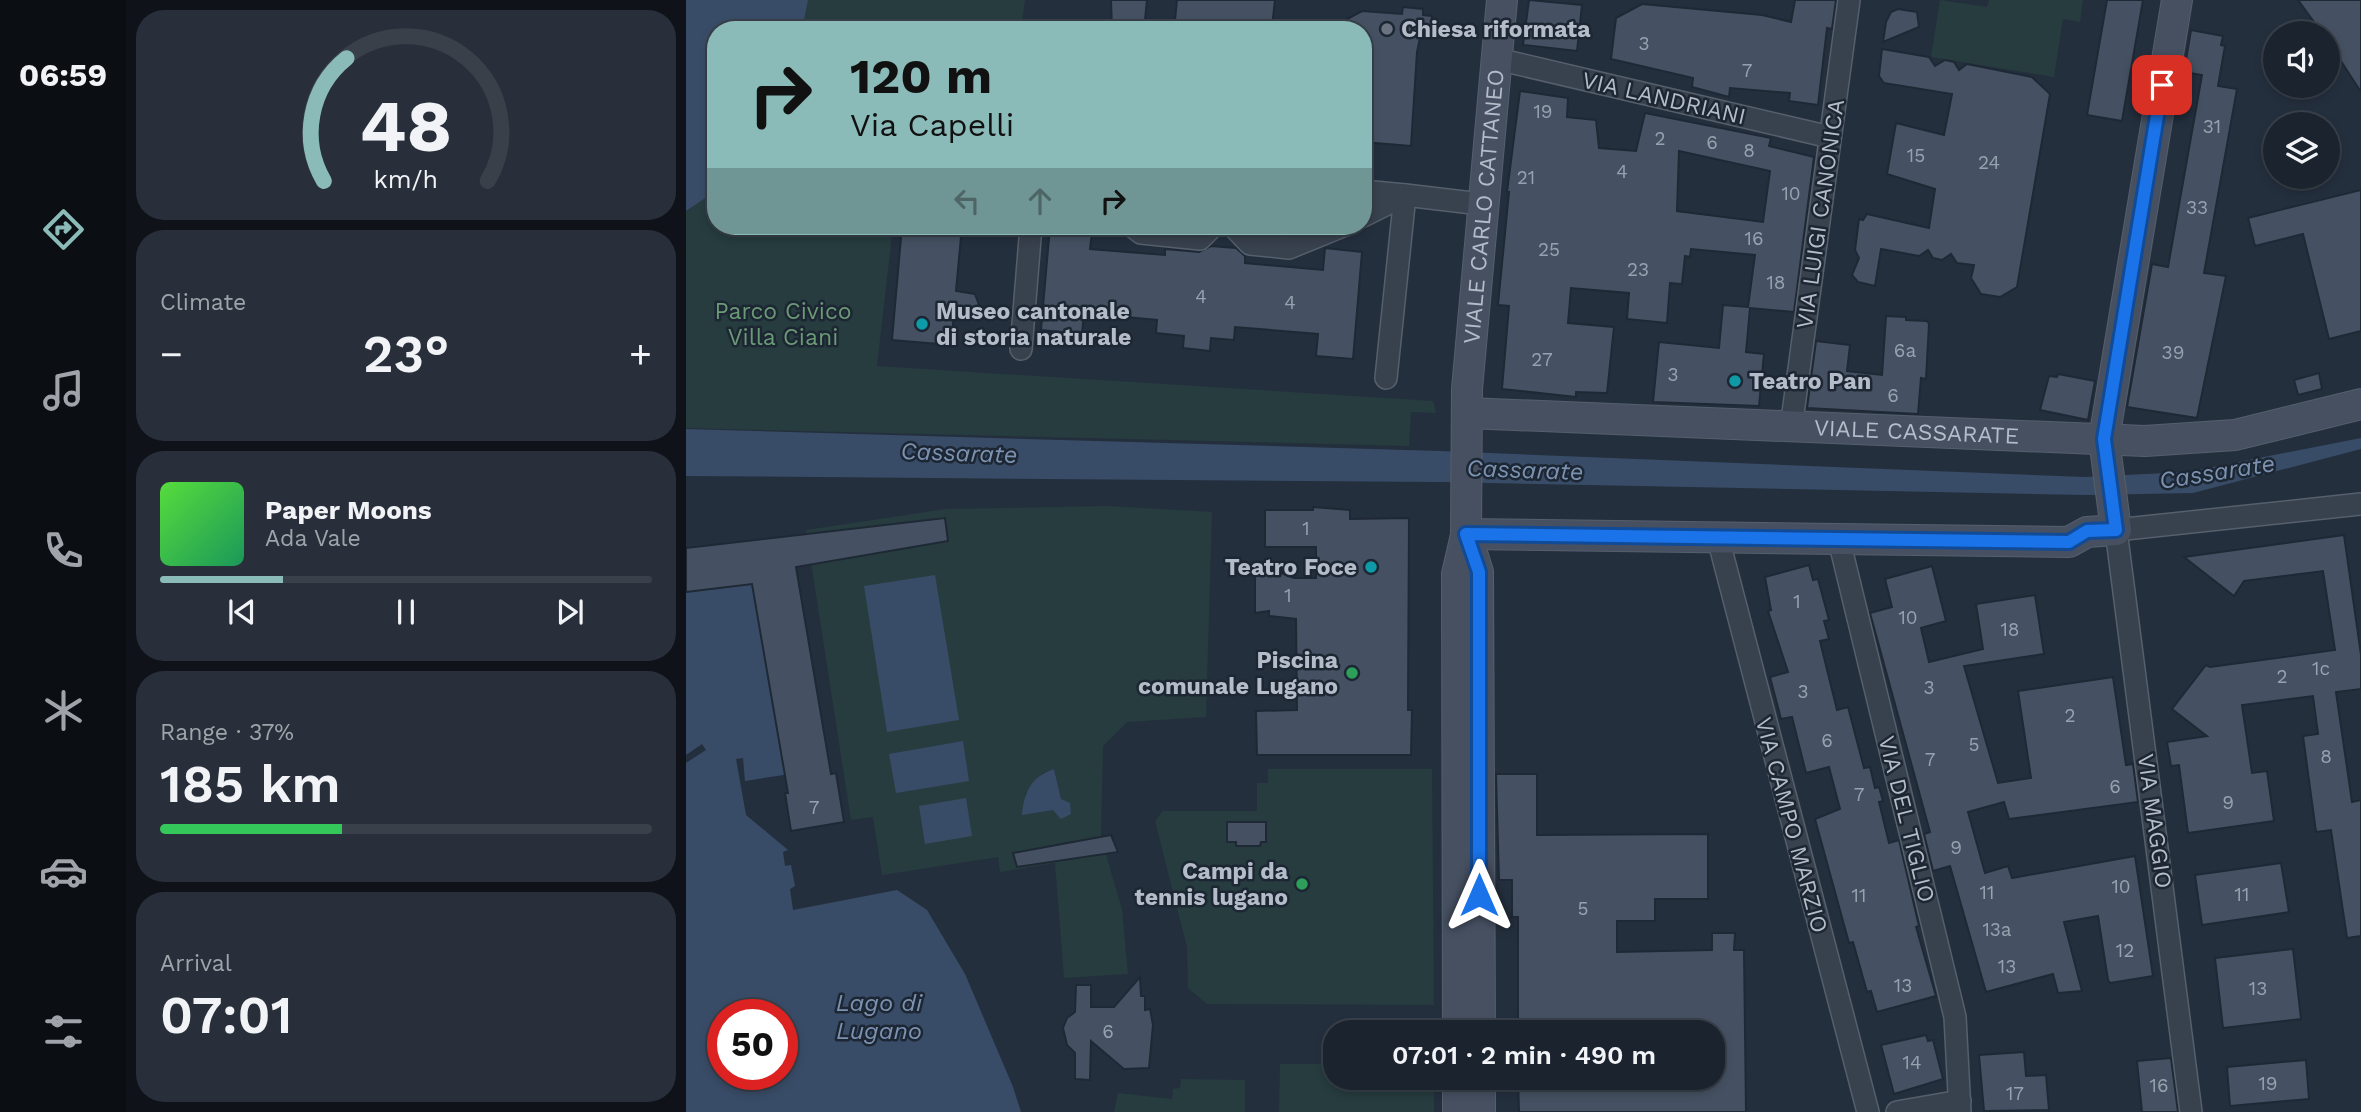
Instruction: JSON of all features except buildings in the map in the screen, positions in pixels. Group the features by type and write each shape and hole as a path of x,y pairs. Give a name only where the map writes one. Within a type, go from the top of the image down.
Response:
{"main road":[{"name":"VIALE CARLO CATTANEO","path":"1466,534 1466,413 1482,204 1502,0"},
{"path":"1466,534 2069,542 2115,519 2105,449 2177,0"},
{"name":"VIALE CASSARATE","path":"1466,413 1791,428 2105,449 2145,441 2219,438 2361,404"},
{"path":"1458,1020 1457,574 1466,534"},
{"path":"1466,534 1479,572 1480,1020"},
{"path":"1458,1090 1458,1112"},
{"path":"1480,1090 1480,1112"}],"street":[{"name":"VIA LUIGI CANONICA","path":"1791,428 1849,0"},
{"name":"VIA LANDRIANI","path":"1497,60 1830,137"},
{"path":"1372,192 1482,204"},
{"path":"1372,212 1405,195"},
{"path":"1386,378 1405,195"},
{"path":"1021,349 1030,235"},
{"path":"1161,235 1200,239 1204,235"},
{"path":"1242,235 1250,244 1289,248 1321,235"},
{"path":"2115,519 2361,504"},
{"name":"VIA MAGGIO","path":"2115,519 2191,1112"},
{"name":"VIA CAMPO MARZIO","path":"1718,538 1868,1112"},
{"name":"VIA DEL TIGLIO","path":"1839,540 1955,1017 1960,1106 1897,1112"}],"green space":[{"path":"808,0 1025,0 1022,21 804,21"},
{"path":"1940,0 1987,7 1989,0 2083,0 2080,22 2063,19 2054,77 1931,57"},
{"name":"Parco Civico Villa Ciani","path":"707,197 707,235 892,235 877,366 1433,401 1436,413 1411,412 1409,446 686,428 686,211"},
{"path":"1109,506 1212,512 1206,717 1127,722 1103,746 1101,837 1122,910 1128,974 1064,978 1055,863 1000,872 998,857 882,875 873,817 851,820 806,530 946,509","holes":["1054,769 1061,799 1024,795 1043,773"]},
{"name":"Campi da tennis lugano","path":"1268,769 1432,769 1434,1005 1207,1004 1188,988 1187,947 1155,821 1163,811 1257,811 1257,783 1268,783"},
{"path":"1280,1064 1323,1064 1323,1090 1434,1090 1434,1112 1279,1112"},
{"path":"1181,1079 1245,1080 1245,1112 1114,1112 1118,1093 1172,1099 1173,1089 1180,1088"}],"water":[{"path":"686,0 808,0 804,21 707,21 707,197 686,211"},
{"name":"Cassarate","path":"686,429 1440,451 2084,477 2188,472 2361,438 2361,449 2193,493 2086,495 1440,482 686,476"},
{"name":"Lago di Lugano","path":"778,550 816,770 745,781 743,758 736,759 746,815 788,850 783,852 785,866 791,865 795,886 790,889 793,910 897,890 927,910 965,974 1021,1112 686,1112 686,763 706,750 702,744 686,755 686,560"},
{"path":"935,575 959,720 887,732 864,586"},
{"path":"963,741 969,781 896,793 889,754"},
{"path":"1054,769 1061,799 1070,803 1071,814 1061,819 1053,810 1022,815 1030,786 1040,776"},
{"path":"966,798 972,836 925,844 919,806"}],"place":[{"name":"Chiesa riformata","path":"1387,29"},
{"name":"Museo cantonale di storia naturale","path":"922,324"},
{"name":"Teatro Pan","path":"1735,381"},
{"name":"Teatro Foce","path":"1371,567"},
{"name":"Piscina comunale Lugano","path":"1352,673"},
{"name":"Campi da tennis lugano","path":"1302,884"}],"route":[{"path":"1479,895 1479,572 1466,534 2069,542 2087,531 2116,530 2104,439 2162,85"}]}
